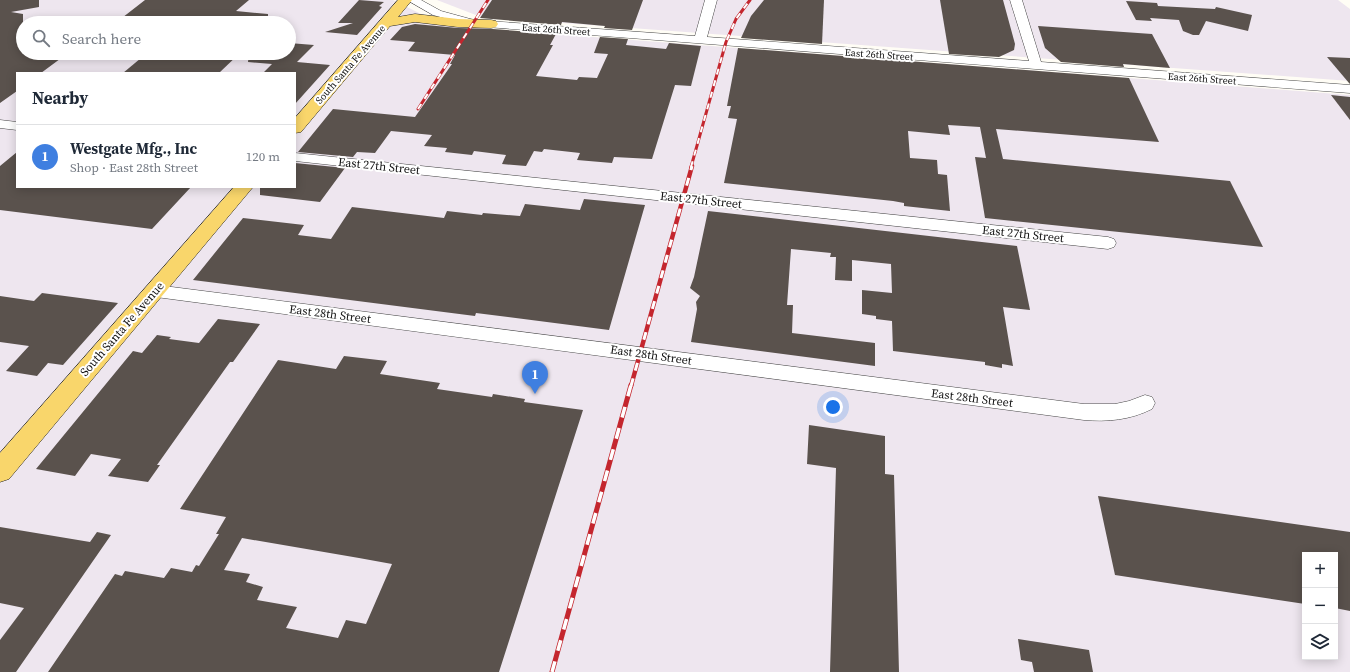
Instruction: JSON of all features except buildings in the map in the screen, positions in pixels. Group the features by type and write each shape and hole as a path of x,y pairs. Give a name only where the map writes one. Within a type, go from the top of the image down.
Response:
{"main road":[{"name":"South Santa Fe Avenue","path":"296,127 405,0"},
{"path":"385,23 416,18 458,23 491,24"},
{"name":"South Santa Fe Avenue","path":"0,472 243,188"}],"street":[{"name":"East 26th Street","path":"413,0 437,13 473,23 1350,89"},
{"path":"700,40 711,0"},
{"path":"1016,0 1036,65"},
{"path":"0,124 16,126"},
{"name":"East 27th Street","path":"296,157 1108,243"},
{"name":"East 28th Street","path":"156,291 1084,412 1122,412 1145,403"}],"shaded area":[{"path":"0,0 393,0 429,18 477,28 1350,95 1350,672 0,672"},
{"path":"437,0 1338,0 1350,9 1350,81 481,17"}],"railway":[{"path":"418,109 488,0"},
{"path":"691,167 726,42 736,19 750,0"},
{"path":"631,386 692,166"},
{"path":"552,672 631,385"}],"place":[{"name":"Westgate Mfg., Inc","path":"535,394"}]}
